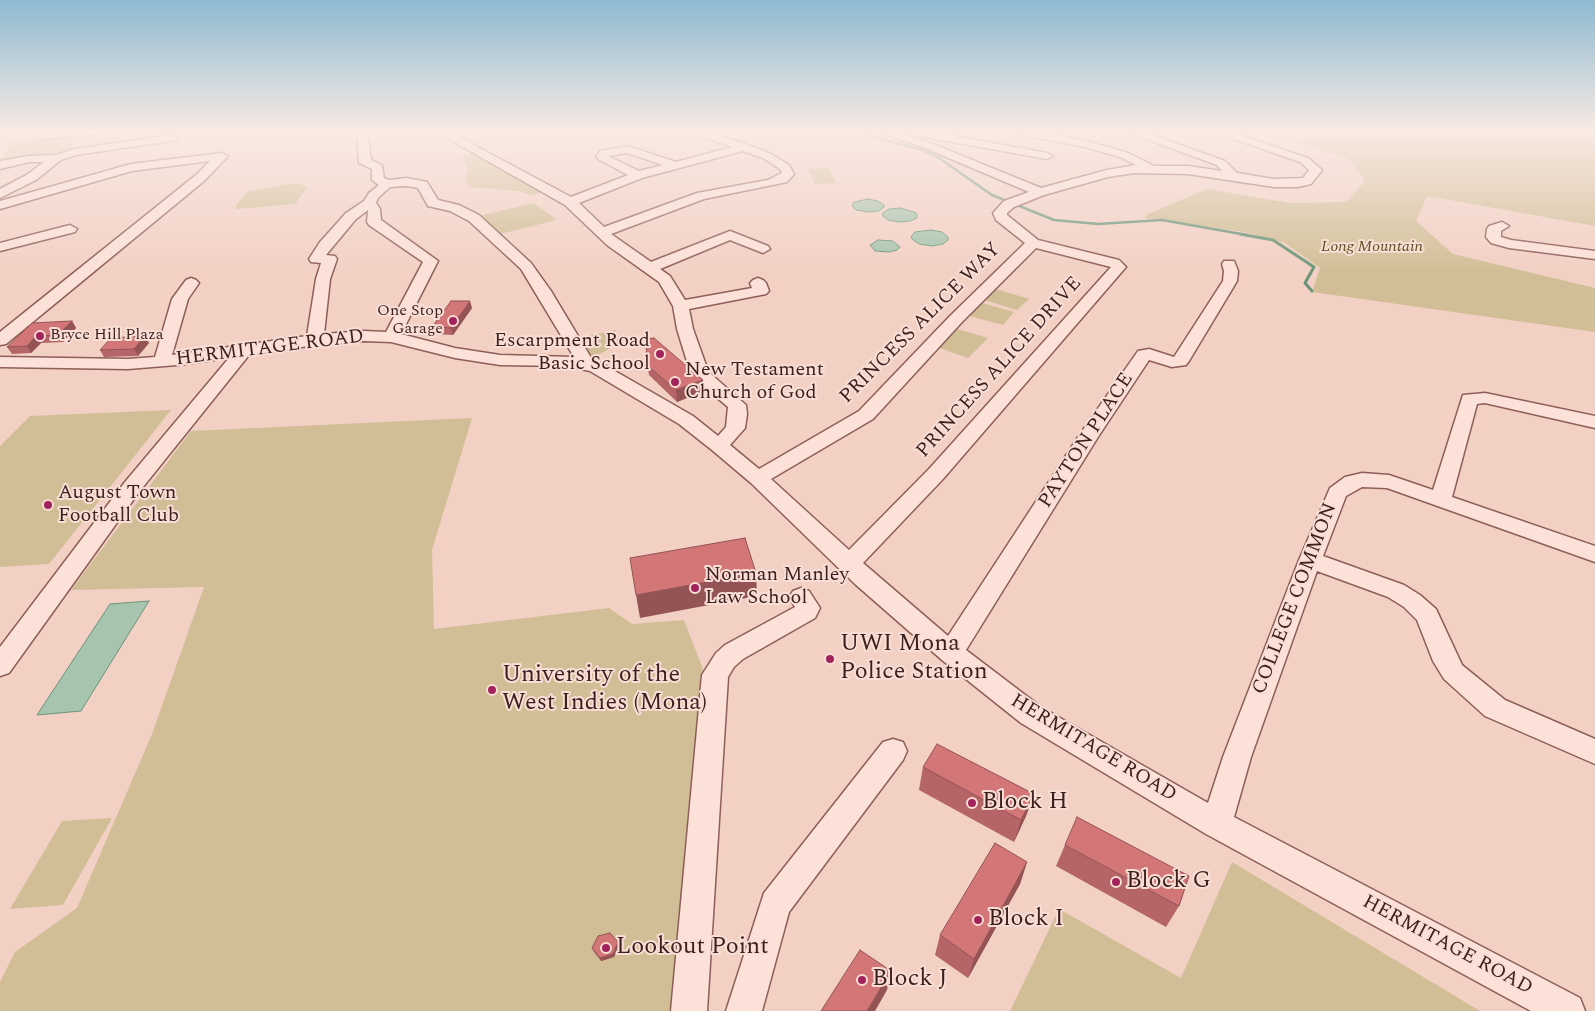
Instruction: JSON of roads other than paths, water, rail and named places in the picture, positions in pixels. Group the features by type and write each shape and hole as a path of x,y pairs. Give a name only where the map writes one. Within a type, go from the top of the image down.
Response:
{"street":[{"path":"0,194 30,178"},
{"path":"0,205 86,178"},
{"path":"0,340 200,178"},
{"path":"378,178 378,180 387,184 407,182 423,185 433,203 454,208 474,218 500,241 526,266 543,290 586,364"},
{"path":"527,178 570,202 612,242 665,279 681,306 685,329 698,368 706,379 737,405 738,414 735,428 719,446"},
{"path":"570,202 630,178"},
{"path":"603,232 701,196 770,183 784,178"},
{"path":"1007,178 1040,192"},
{"path":"1033,243 1001,217 1000,213 1012,203 1040,192 1092,178"},
{"path":"1246,178 1274,183 1298,183 1307,181 1309,178"},
{"path":"315,340 324,278 330,260 328,258 316,259 325,245 351,216 369,203 373,196 387,184"},
{"path":"369,203 374,208 374,222 431,261 391,337"},
{"path":"1502,226 1494,229 1493,236 1496,240 1509,244 1595,255"},
{"path":"0,247 70,229"},
{"path":"650,268 730,235 762,249"},
{"name":"PRINCESS ALICE WAY","path":"758,478 866,415 956,318 1033,243"},
{"name":"PRINCESS ALICE DRIVE","path":"849,563 936,474 1119,267 1114,263 1033,243"},
{"name":"PAYTON PLACE","path":"950,653 1088,437 1144,356 1149,354 1172,362 1180,361 1230,281 1231,271 1228,264"},
{"path":"162,361 180,299 191,283"},
{"path":"681,306 761,290 758,283"},
{"name":"HERMITAGE ROAD","path":"0,362 82,365 128,364 243,351 315,340 364,336 391,337 455,353 500,360 566,361 586,364 615,377 686,420 719,446 758,478 863,578 950,653 1031,715 1217,824 1567,1011"},
{"path":"0,666 132,488 243,351"},
{"path":"1441,499 1469,399 1486,398 1595,422"},
{"name":"COLLEGE COMMON","path":"1217,824 1237,757 1310,560 1337,494 1352,482 1362,480 1389,482 1595,554"},
{"path":"1310,560 1396,591 1412,601 1427,615 1446,661 1453,672 1480,696 1495,708 1595,752"},
{"path":"689,1011 715,675 725,660 734,652 806,612 808,608 801,597"},
{"path":"744,1011 775,904 893,750"}],"waterway":[{"path":"968,178 992,195 1054,220 1098,224 1162,220 1247,235"},
{"path":"1240,234 1273,240 1314,267 1305,283 1312,291"}],"place":[{"name":"One Stop Garage","path":"453,321"},
{"name":"Bryce Hill Plaza","path":"40,336"},
{"name":"Escarpment Road Basic School","path":"660,354"},
{"name":"New Testament Church of God","path":"675,382"},
{"name":"August Town Football Club","path":"48,505"},
{"name":"Norman Manley Law School","path":"695,588"},
{"name":"UWI Mona Police Station","path":"830,659"},
{"name":"University of the West Indies (Mona)","path":"492,690"},
{"name":"Block H","path":"972,803"},
{"name":"Block G","path":"1116,882"},
{"name":"Block I","path":"978,920"},
{"name":"Lookout Point","path":"606,948"},
{"name":"Block J","path":"862,980"}],"park label":[{"name":"Long Mountain","path":"1372,248"}]}
